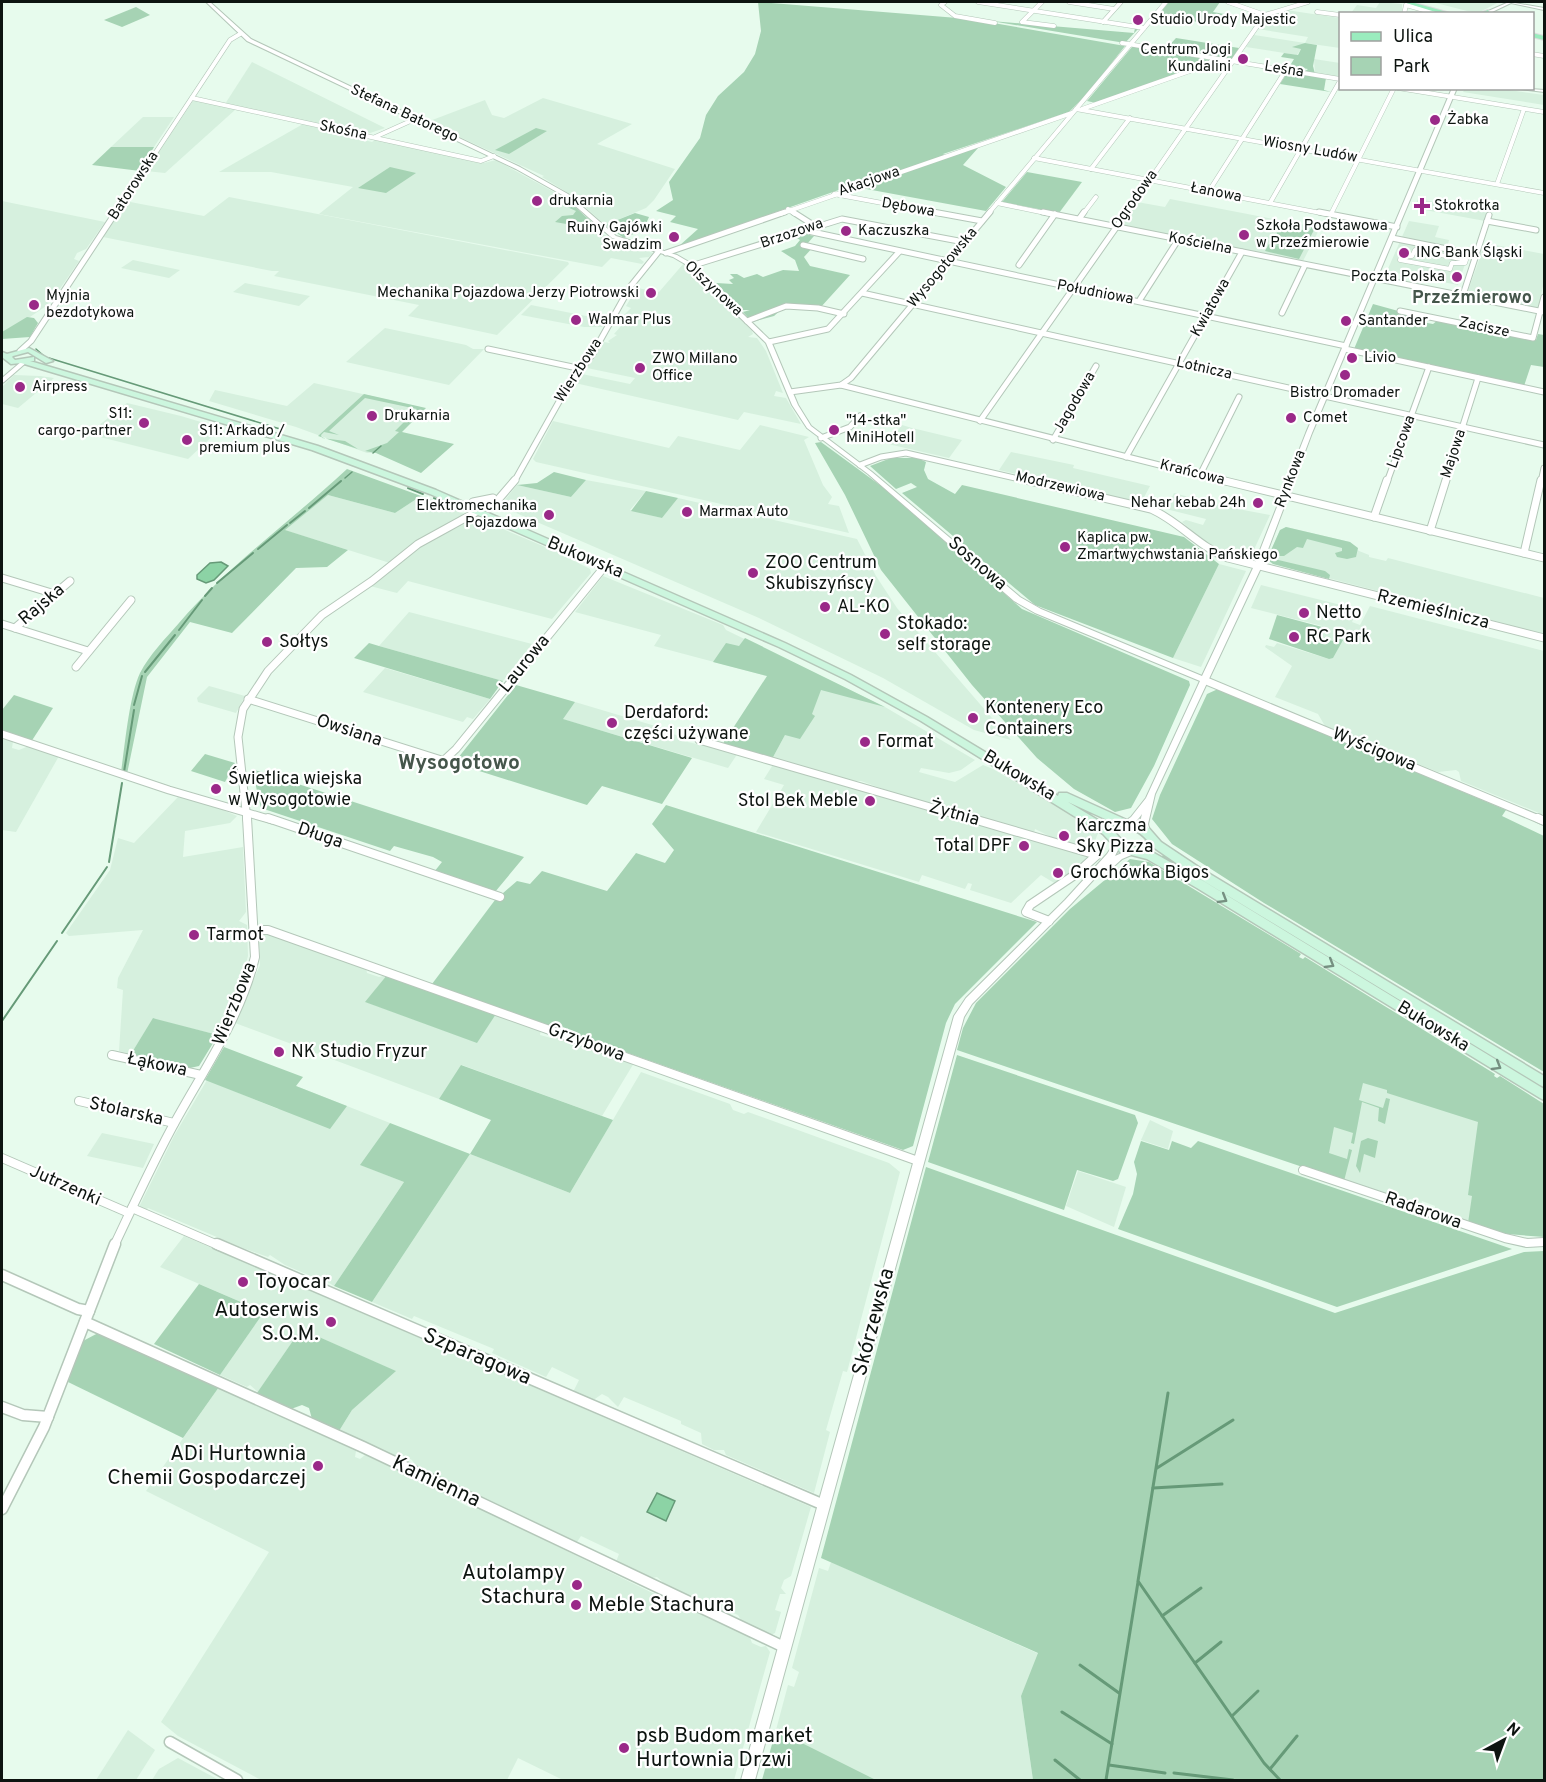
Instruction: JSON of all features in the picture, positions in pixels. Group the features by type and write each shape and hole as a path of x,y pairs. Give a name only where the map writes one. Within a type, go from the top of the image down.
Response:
{"main road":[{"path":"1417,2 1452,12"},
{"path":"1406,3 1451,12"},
{"path":"2,347 20,351"},
{"path":"7,357 20,351"},
{"name":"Bukowska","path":"20,351 339,451 473,501 835,664 919,709 1070,799 1125,825"},
{"path":"24,362 34,354"},
{"name":"Bukowska","path":"7,357 315,448 484,506 605,566 782,645 875,691 963,742 1113,838"},
{"path":"1125,825 1136,826 1149,836 1148,848 1134,851 1122,847 1113,838 1114,829 1125,825"},
{"name":"Bukowska","path":"1149,836 1196,871 1545,1082"},
{"name":"Bukowska","path":"1134,851 1150,856 1201,885 1545,1095"}],"street":[{"name":"Stefana Batorego","path":"208,2 240,34 494,156 566,195 601,226"},
{"path":"978,2 1144,28"},
{"path":"1042,2 1022,22 1054,26"},
{"path":"1069,2 1114,9"},
{"path":"1103,22 1121,2"},
{"path":"1130,45 1166,2"},
{"path":"1228,2 1265,15 1308,2"},
{"path":"1488,12 1511,2 1545,9"},
{"path":"943,3 955,16 995,23"},
{"path":"1406,3 1432,12"},
{"path":"1317,12 1339,15"},
{"path":"1155,15 1190,20 1188,23"},
{"name":"Ogrodowa","path":"980,421 1265,15"},
{"name":"Batorowska","path":"20,351 31,341 232,38 240,34"},
{"name":"Leśna","path":"1122,43 1339,80"},
{"name":"Wysogotowska","path":"841,385 851,378 1130,45"},
{"path":"1082,108 1207,65 1214,59"},
{"path":"1209,191 1286,70"},
{"path":"1270,203 1339,84"},
{"path":"1331,214 1395,90"},
{"path":"1410,90 1545,112"},
{"name":"Rynkowa","path":"1125,825 1134,819 1151,794 1258,566 1325,396 1456,90"},
{"name":"Skośna","path":"192,98 481,161 494,156"},
{"path":"1083,101 1094,104"},
{"path":"1497,184 1524,109"},
{"name":"Wiosny Ludów","path":"1074,111 1130,118 1545,193"},
{"name":"Akacjowa","path":"662,252 1074,111"},
{"path":"1091,169 1130,118"},
{"path":"375,137 415,120"},
{"name":"Łanowa","path":"1034,158 1397,227"},
{"name":"Dębowa","path":"834,194 982,221"},
{"path":"1078,219 1096,197"},
{"name":"Kościelna","path":"997,203 1543,312"},
{"path":"788,209 815,226"},
{"path":"1019,265 1055,214"},
{"path":"1463,296 1490,215"},
{"name":"Brzozowa","path":"691,266 815,226 848,219 964,242"},
{"path":"1487,221 1536,230"},
{"name":"Olszynowa","path":"601,226 618,239 680,258 691,266 769,342 790,392"},
{"name":"Południowa","path":"803,230 1139,301 1545,392"},
{"path":"1392,238 1477,255"},
{"path":"832,251 843,240"},
{"path":"1139,301 1178,240"},
{"path":"803,245 863,259"},
{"path":"1415,250 1466,260 1465,263 1452,263 1450,269 1400,260 1401,256 1412,256 1415,250"},
{"name":"Wierzbowa","path":"2,1509 48,1417 130,1211 174,1123 229,1026 252,970 255,957 254,930 247,813 238,729 239,717 248,699 268,671 322,615 372,581 413,548 473,517 484,506 493,505 529,459 563,394 582,369 641,269 662,252"},
{"path":"769,342 828,330 899,252"},
{"name":"Kwiatowa","path":"1126,457 1242,252"},
{"path":"1281,313 1305,265"},
{"name":"Lotnicza","path":"862,294 1545,445"},
{"path":"1543,312 1545,297"},
{"path":"747,321 786,306 818,308 844,314"},
{"name":"Zacisze","path":"1400,311 1533,338 1543,312"},
{"path":"31,341 34,354"},
{"path":"488,349 582,369"},
{"path":"7,357 9,373"},
{"path":"2,381 24,362"},
{"name":"Jagodowa","path":"1053,440 1096,366"},
{"name":"Lipcowa","path":"1374,517 1429,367"},
{"name":"Majowa","path":"1430,531 1478,378"},
{"path":"790,392 841,385"},
{"name":"Krańcowa","path":"841,385 1053,440 1545,558"},
{"name":"Sosnowa","path":"790,392 802,417 821,438 860,465 1026,605 1204,680"},
{"path":"1200,475 1239,397"},
{"path":"821,438 850,427 860,416"},
{"name":"Modrzewiowa","path":"860,465 881,457 906,453 1130,504 1162,513 1210,551 1258,566"},
{"path":"1524,553 1545,468"},
{"name":"Laurowa","path":"442,760 456,749 605,566"},
{"name":"Rzemieślnicza","path":"1258,566 1545,638"},
{"path":"2,578 55,594"},
{"name":"Rajska","path":"15,628 70,581"},
{"path":"76,667 131,600"},
{"path":"2,624 88,651"},
{"name":"Wyścigowa","path":"1204,680 1545,821"},
{"name":"Owsiana","path":"248,699 451,763"},
{"name":"Długa","path":"2,734 500,897"},
{"name":"Żytnia","path":"699,740 1097,855 1077,874 1030,905 1026,912 1049,921"},
{"name":"Rynkowa","path":"1149,836 1144,824 1151,794"},
{"name":"Skórzewska","path":"748,1780 959,1016 969,1001 1068,902 1112,854 1113,838"},
{"name":"Skórzewska","path":"1068,902 1119,857 1134,851"},
{"name":"Grzybowa","path":"254,930 268,930 918,1161"},
{"name":"Łąkowa","path":"112,1055 201,1075"},
{"name":"Stolarska","path":"78,1101 174,1123"},
{"name":"Jutrzenki","path":"2,1158 130,1211"},
{"name":"Radarowa","path":"1303,1170 1504,1238 1527,1243 1545,1242"},
{"name":"Szparagowa","path":"130,1211 824,1505"},
{"path":"2,1275 78,1309 89,1311"},
{"name":"Kamienna","path":"85,1322 373,1452 784,1647"},
{"path":"2,1407 23,1415 48,1417"},
{"path":"170,1742 237,1780"}],"shaded area":[{"path":"1380,2 1402,4 1402,12 1352,12 1357,5 1376,8"},
{"path":"1432,2 1499,2 1480,12 1471,12"},
{"path":"1286,10 1339,18 1339,48 1305,43 1308,37 1258,29 1267,16"},
{"path":"1254,35 1305,43 1297,55 1246,47"},
{"path":"1314,59 1339,63 1339,78 1315,74"},
{"path":"252,62 385,128 367,134 225,104"},
{"path":"1464,90 1509,90 1544,95 1544,105 1463,92"},
{"path":"543,98 632,124 597,144 675,169 654,200 646,208 605,225 573,196 542,177 544,176 427,122 485,100 492,115 504,118"},
{"path":"193,101 236,109 165,173 146,171"},
{"path":"143,117 174,117 154,147 111,147"},
{"path":"303,124 372,142 376,139 484,163 496,160 563,197 598,228 599,233 653,253 649,257 639,258 644,262 642,264 611,258 602,267 319,214 353,187 271,172 219,172"},
{"path":"229,197 569,264 497,335 408,316 419,305 274,276 279,271 103,237 125,201 204,216"},
{"name":"Szkoła Podstawowa w Przeźmierowie","path":"1170,199 1320,228 1303,261 1121,225 1137,202 1165,207"},
{"path":"1418,199 1488,212 1485,221 1414,208"},
{"path":"2,201 105,222 86,249 77,253 74,259 79,261 57,293 48,298 49,304 2,336"},
{"path":"1409,221 1439,226 1435,237 1449,240 1447,248 1469,252 1458,285 1387,271"},
{"path":"1485,243 1511,248 1509,253 1516,255 1518,249 1544,254 1544,282 1538,308 1467,294"},
{"path":"133,260 180,270 169,278 121,268"},
{"path":"684,263 752,331 753,334 748,337 757,338 766,351 783,393 776,391 774,396 786,398 801,424 744,412 738,420 575,383 582,374 630,384 635,378 587,368 604,342 610,343 608,341 617,335 614,334 622,325 616,323 631,308 626,306 637,288 659,292"},
{"path":"245,283 310,296 299,306 233,292"},
{"path":"531,305 606,320 602,327 584,327 521,315"},
{"path":"385,328 466,345 473,349 484,349 449,385 346,362"},
{"name":"Airpress","path":"14,375 54,378 18,408 2,404 2,387"},
{"path":"314,383 420,407 396,430 400,432 376,453 367,453 296,427 209,401 215,390 287,406"},
{"path":"127,403 221,428 188,459 88,434"},
{"path":"553,421 669,448 678,436 740,450 760,425 809,437 804,440 823,485 832,497 828,504 839,506 849,533 536,462 533,459"},
{"path":"902,425 962,440 949,458 888,444"},
{"path":"1011,452 1074,465 1073,468 1150,486 1141,503 999,470"},
{"path":"586,480 646,491 630,510 662,518 678,498 857,539 876,576 897,608 1011,740 974,730 883,678 759,618 500,506 517,485 571,497"},
{"path":"1174,493 1222,506 1270,515 1251,556 1248,558 1210,546 1182,522 1186,520 1203,525 1206,519 1166,509"},
{"path":"328,495 395,513 421,496 448,505 466,515 390,563 284,530"},
{"path":"477,518 557,552 590,569 591,573 552,619 408,581 397,593 370,586 424,544"},
{"path":"1286,527 1350,542 1369,557 1386,561 1388,558 1544,598 1544,634 1274,564 1268,560 1268,557 1280,530"},
{"path":"221,562 228,566 214,580 206,583 197,579 197,575 210,563"},
{"path":"1219,564 1246,571 1201,667 1173,658"},
{"path":"603,576 723,625 726,630 885,707 975,760 961,770 949,773 921,768 919,772 955,782 983,765 993,769 1099,831 1091,850 1069,846 1035,829 1034,833 957,812 941,805 935,806 911,799 861,781 848,781 772,759 785,735 804,732 814,715 811,715 820,690 654,646 661,635 575,612"},
{"path":"1261,585 1357,609 1352,622 1360,625 1370,606 1544,651 1544,815 1461,781 1459,772 1456,770 1438,772 1325,726 1318,714 1275,697 1292,666 1265,647 1266,645 1274,647 1277,643 1329,659 1333,642 1317,636 1322,626 1251,608"},
{"path":"409,612 532,644 503,681 379,646"},
{"path":"385,668 490,699 473,719 467,717 463,722 363,692"},
{"path":"209,686 245,696 236,713 198,702 197,698"},
{"path":"575,702 662,728 661,730 685,738 683,741 738,753 728,768 562,719"},
{"path":"2,737 13,741 12,748 19,750 29,746 59,756 16,832 2,830"},
{"path":"774,763 1086,855 1088,859 1056,884 1041,875 1011,903 970,890 972,884 968,883 965,889 922,875 919,882 756,832 784,785 764,779"},
{"path":"178,797 211,805 237,816 230,823 185,831 183,857 243,847 246,912 239,921 247,925 248,956 240,984 218,1035 153,1019 131,1054 119,1051 123,990 117,988 118,978 143,930 69,936 66,933 110,870 118,838 134,843"},
{"path":"267,932 366,968 367,973 379,977 387,975 366,1002 476,1042 496,1014 541,1030 540,1035 551,1038 558,1036 634,1063 602,1116 462,1065 439,1099 235,1023 260,965 259,939"},
{"path":"1335,1069 1487,1119 1472,1223 1435,1210 1435,1206 1422,1201 1421,1205 1313,1169"},
{"path":"641,1072 730,1104 733,1110 744,1114 748,1112 889,1163 900,1172 847,1372 843,1371 826,1430 830,1432 814,1493 726,1455 724,1450 714,1450 702,1444 701,1433 681,1424 681,1421 624,1397 618,1407 602,1394 592,1401 573,1392 579,1380 552,1367 546,1377 492,1353 494,1349 414,1316 412,1319 372,1302 470,1154 570,1193"},
{"path":"207,1080 278,1109 296,1086 390,1123 361,1165 404,1182 334,1286 316,1275 313,1277 285,1265 270,1255 268,1257 243,1248 148,1208 146,1210 139,1207 174,1136"},
{"path":"1150,1120 1173,1131 1168,1149 1141,1140"},
{"path":"102,1133 154,1144 143,1168 87,1156"},
{"path":"1078,1171 1126,1187 1114,1227 1066,1206"},
{"path":"184,1236 811,1507 791,1576 784,1580 781,1588 786,1594 780,1594 775,1610 781,1612 775,1633 771,1635 741,1620 738,1615 731,1612 725,1613 666,1585 657,1577 652,1578 616,1562 619,1554 581,1536 577,1542 416,1466 412,1460 398,1453 394,1456 339,1431 352,1410 395,1371 301,1329 258,1392 250,1385 247,1387 220,1375 264,1312 160,1267"},
{"path":"219,1387 356,1451 355,1457 360,1459 365,1455 458,1498 459,1502 471,1508 475,1506 675,1604 696,1613 700,1612 749,1635 752,1643 761,1647 766,1646 770,1652 734,1780 563,1780 518,1758 507,1780 261,1780 178,1736 161,1722 269,1552 146,1491"},
{"path":"657,1493 675,1501 666,1521 647,1512"},
{"path":"831,1562 1039,1654 1021,1696 1033,1780 876,1780 776,1730 788,1685 794,1687 799,1672 792,1668 819,1568 828,1571"},
{"path":"128,1730 155,1750 136,1780 96,1780"},
{"path":"178,1758 219,1780 152,1780 159,1769"}],"green space":[{"path":"758,2 970,19 1125,46 1088,93 1069,112 943,154 947,156 978,148 963,165 1006,187 986,211 850,186 679,246 698,229 670,222 676,216 656,211 673,200 669,182 700,138 706,115 718,96 744,72 755,54 761,31"},
{"path":"1169,2 1220,2 1213,12 1230,15 1226,20 1208,18 1204,23 1158,15"},
{"path":"136,7 150,15 122,27 104,20"},
{"path":"991,21 1134,33 1135,28 1138,29 1125,43"},
{"path":"1176,38 1239,48 1231,60 1166,49"},
{"path":"1305,43 1317,45 1313,66 1315,74 1304,72 1308,69 1302,68 1301,71 1288,69 1294,59 1281,57 1284,53 1298,55 1301,49 1292,47"},
{"path":"1132,47 1210,60 1205,65 1096,103 1087,101"},
{"path":"1287,73 1326,78 1324,90 1331,92 1280,84"},
{"path":"536,128 547,131 509,154 495,150"},
{"path":"111,147 154,147 140,171 92,165"},
{"path":"390,167 416,173 386,193 358,188"},
{"path":"1027,172 1082,182 1059,213 1002,202"},
{"path":"573,205 600,230 555,222 562,216 573,215 576,211 565,206"},
{"path":"635,213 649,217 643,230 624,238 605,225"},
{"path":"1281,226 1309,231 1312,227 1315,228 1299,259 1265,251 1269,244 1300,250 1271,244"},
{"path":"801,233 814,236 807,244 814,246 804,257 810,266 850,275 820,308 785,306 774,316 752,322 743,312 750,310 741,310 716,283 733,284 729,280 734,278 730,274 737,274 744,278 757,274 763,277 783,270 799,271 795,260 781,251 795,246 800,240 794,236"},
{"path":"1373,304 1420,317 1422,322 1433,324 1438,320 1536,340 1538,334 1544,335 1544,367 1531,365 1524,386 1354,349"},
{"path":"27,317 34,318 38,323 30,337 2,339 2,332"},
{"path":"364,394 426,408 402,432 454,444 421,473 376,453 365,451 387,443 399,432 395,431 417,409 365,398 329,431 339,435 324,432 322,437 318,436"},
{"path":"326,438 345,441 358,449"},
{"path":"821,442 888,491 1022,609 1189,681 1190,685 1154,766 1131,808 1115,812 1074,789 1037,758 972,685 881,570 845,495 815,443"},
{"path":"891,458 918,458 926,462 924,470 928,479 955,494 962,485 1184,537 1219,564 1173,658 1035,605 902,493 917,487 911,483 896,489 870,466"},
{"path":"347,469 421,496 395,513 328,495 285,530 348,550 327,567 296,568 232,633 190,622 147,677 127,774 121,772 136,683 153,653 198,602 239,562"},
{"path":"554,472 586,480 571,497 517,485 537,483"},
{"path":"646,491 678,498 662,518 631,511"},
{"path":"1286,527 1350,542 1358,548 1356,557 1347,559 1337,557 1335,553 1342,551 1342,548 1307,539 1303,548 1297,547 1284,556 1275,556 1274,559 1325,571 1330,575 1329,579 1273,564 1268,557 1280,530"},
{"name":"RC Park","path":"1277,615 1322,627 1317,637 1333,641 1335,637 1343,640 1333,658 1329,659 1269,639"},
{"path":"745,638 885,707 821,690 812,714 815,716 800,739 785,735 772,759 722,745 767,676 713,662 726,643 739,646"},
{"path":"369,643 503,681 490,699 354,658"},
{"path":"516,685 575,702 563,719 692,758 662,804 602,786 587,805 454,763"},
{"path":"1218,689 1506,810 1502,816 1544,836 1544,1072 1264,903 1172,844 1152,819 1160,795 1207,694"},
{"path":"14,695 53,708 31,742 2,730 2,710"},
{"path":"205,754 235,763 225,782 191,771"},
{"path":"252,769 524,857 495,892 434,872 442,862 433,857 394,846 390,851 261,808"},
{"path":"666,805 1037,922 955,1004 946,1023 913,1146 903,1150 432,984 495,900 517,881 530,884 542,871 607,891 636,853 665,863 674,850 652,824"},
{"path":"1164,854 1544,1087 1544,1090 1160,858"},
{"path":"1130,859 1149,862 1301,954 1299,957 1303,959 1305,957 1495,1074 1497,1078 1500,1076 1544,1104 1544,1237 1507,1234 1468,1223 1472,1196 1468,1195 1478,1122 1387,1093 1387,1090 1363,1083 1359,1100 1383,1108 1386,1098 1390,1099 1385,1124 1378,1121 1379,1108 1362,1102 1354,1144 1351,1143 1353,1133 1334,1127 1329,1153 1347,1159 1349,1149 1352,1150 1344,1181 957,1050 963,1028 976,1003 1070,909"},
{"path":"387,975 496,1014 477,1043 365,1002"},
{"path":"153,1018 218,1035 199,1066 190,1068 131,1054"},
{"path":"224,1047 303,1077 296,1086 347,1106 330,1129 205,1080"},
{"path":"957,1055 1135,1115 1138,1123 1118,1179 1113,1181 1077,1170 1064,1210 928,1162"},
{"path":"461,1065 613,1120 570,1193 470,1154 491,1120 439,1099"},
{"path":"390,1123 470,1154 372,1302 334,1286 404,1182 360,1165"},
{"path":"1368,1138 1378,1141 1375,1158 1364,1154 1360,1173 1356,1166 1361,1141"},
{"path":"1141,1141 1169,1150 1172,1141 1191,1148 1198,1141 1512,1249 1337,1307 1118,1229 1133,1194 1137,1174 1134,1162"},
{"path":"926,1167 1335,1313 1524,1252 1544,1251 1544,1780 1033,1780 1021,1696 1038,1653 821,1558"},
{"path":"199,1284 264,1312 220,1375 154,1344"},
{"path":"301,1329 396,1371 352,1410 339,1431 312,1419 309,1408 302,1405 291,1409 257,1393"},
{"path":"100,1332 219,1387 183,1438 68,1382 83,1341"},
{"path":"776,1730 876,1780 762,1780"}],"waterway":[{"path":"36,349 44,356"},
{"path":"49,358 280,429"},
{"path":"287,442 327,455"},
{"path":"373,453 381,446"},
{"path":"345,478 352,472"},
{"path":"309,508 341,481"},
{"path":"408,488 423,494"},
{"path":"434,498 462,508"},
{"path":"290,523 305,511"},
{"path":"258,549 287,525"},
{"path":"217,583 253,553"},
{"path":"205,596 212,588"},
{"path":"179,630 202,600"},
{"path":"145,672 175,635"},
{"path":"134,705 142,676"},
{"path":"124,772 134,710"},
{"path":"109,862 122,783"},
{"path":"62,933 107,867"},
{"path":"2,1021 57,941"},
{"path":"1162,1616 1138,1581 1168,1393"},
{"path":"1157,1468 1233,1420"},
{"path":"1153,1488 1222,1484"},
{"path":"1112,1744 1138,1582"},
{"path":"1162,1616 1201,1588"},
{"path":"1162,1616 1264,1763 1280,1780"},
{"path":"1195,1663 1221,1642"},
{"path":"1080,1665 1119,1693"},
{"path":"1232,1716 1258,1691"},
{"path":"1062,1712 1112,1744"},
{"path":"1270,1769 1297,1736"},
{"path":"1106,1780 1112,1744"},
{"path":"1055,1760 1080,1780"},
{"path":"1109,1765 1165,1773"},
{"path":"1174,1773 1233,1780"}],"place":[{"name":"Studio Urody Majestic","path":"1138,20"},
{"name":"Centrum Jogi Kundalini","path":"1243,59"},
{"name":"Żabka","path":"1435,120"},
{"name":"drukarnia","path":"537,201"},
{"name":"Stokrotka","path":"1422,206"},
{"name":"Kaczuszka","path":"846,231"},
{"name":"Szkoła Podstawowa w Przeźmierowie","path":"1244,235"},
{"name":"Ruiny Gajówki Swadzim","path":"674,237"},
{"name":"ING Bank Śląski","path":"1404,253"},
{"name":"Poczta Polska","path":"1457,277"},
{"name":"Mechanika Pojazdowa Jerzy Piotrowski","path":"651,293"},
{"name":"Myjnia bezdotykowa","path":"34,305"},
{"name":"Walmar Plus","path":"576,320"},
{"name":"Santander","path":"1346,321"},
{"name":"Livio","path":"1352,358"},
{"name":"ZWO Millano Office","path":"640,368"},
{"name":"Bistro Dromader","path":"1345,375"},
{"name":"Airpress","path":"20,387"},
{"name":"Drukarnia","path":"372,416"},
{"name":"Comet","path":"1291,418"},
{"name":"S11: cargo-partner","path":"144,423"},
{"name":"\"14-stka\" MiniHotell","path":"834,430"},
{"name":"S11: Arkado / premium plus","path":"187,440"},
{"name":"Nehar kebab 24h","path":"1258,503"},
{"name":"Marmax Auto","path":"687,512"},
{"name":"Elektromechanika Pojazdowa","path":"549,515"},
{"name":"Kaplica pw. Zmartwychwstania Pańskiego","path":"1065,547"},
{"name":"ZOO Centrum Skubiszyńscy","path":"753,573"},
{"name":"AL-KO","path":"825,607"},
{"name":"Netto","path":"1304,613"},
{"name":"Stokado: self storage","path":"885,634"},
{"name":"RC Park","path":"1294,637"},
{"name":"Sołtys","path":"267,642"},
{"name":"Kontenery Eco Containers","path":"973,718"},
{"name":"Derdaford: części używane","path":"612,723"},
{"name":"Format","path":"865,742"},
{"name":"Świetlica wiejska w Wysogotowie","path":"216,789"},
{"name":"Stol Bek Meble","path":"870,801"},
{"name":"Karczma Sky Pizza","path":"1064,836"},
{"name":"Total DPF","path":"1024,846"},
{"name":"Grochówka Bigos","path":"1058,873"},
{"name":"Tarmot","path":"194,935"},
{"name":"NK Studio Fryzur","path":"279,1052"},
{"name":"Toyocar","path":"243,1282"},
{"name":"Autoserwis S.O.M.","path":"331,1322"},
{"name":"ADi Hurtownia Chemii Gospodarczej","path":"318,1466"},
{"name":"Autolampy Stachura","path":"577,1585"},
{"name":"Meble Stachura","path":"576,1605"},
{"name":"psb Budom market Hurtownia Drzwi","path":"624,1748"}],"district":[{"name":"Przeźmierowo","path":"1472,298"},
{"name":"Wysogotowo","path":"459,763"}]}
